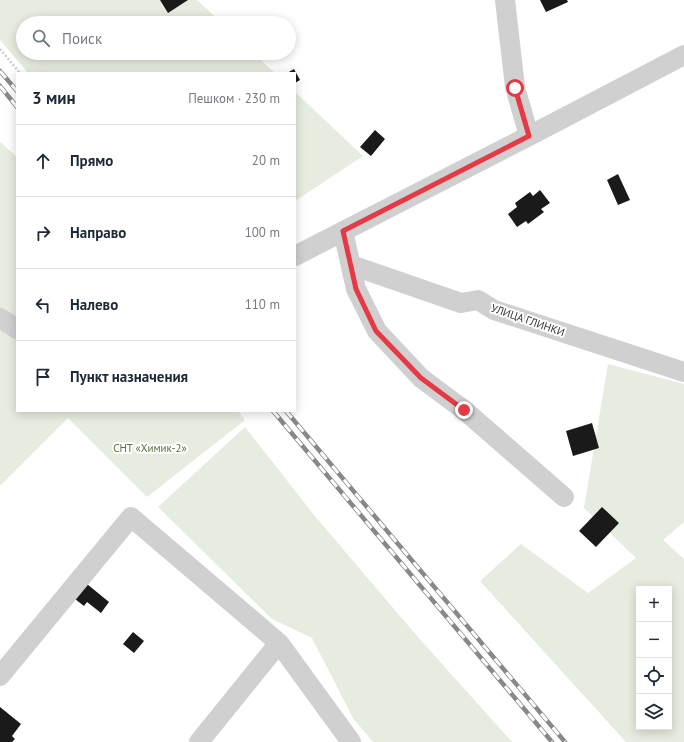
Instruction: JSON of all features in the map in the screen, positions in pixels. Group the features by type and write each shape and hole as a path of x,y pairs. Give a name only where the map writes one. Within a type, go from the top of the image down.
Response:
{"street":[{"path":"505,0 515,88 529,136"},
{"path":"296,255 529,136 684,54"},
{"path":"343,231 356,289 376,331 421,378 464,410 564,497"},
{"name":"УЛИЦА ГЛИНКИ","path":"351,265 461,303 478,300 494,310 684,372"},
{"path":"0,318 16,328"},
{"path":"0,676 131,517 279,643 351,742"},
{"path":"199,742 279,643"}],"path":[{"path":"0,49 19,72"}],"green space":[{"path":"0,0 197,0 214,16 16,16 16,59 0,40"},
{"path":"17,60 261,60 274,72 27,72"},
{"path":"296,93 363,156 296,200"},
{"name":"СНТ «Химик-2»","path":"0,142 16,156 16,412 239,412 245,420 147,497 68,418 0,486"},
{"path":"608,364 684,384 684,522 663,540 684,559 684,742 626,742 480,581 521,544 588,593 636,558 584,508"},
{"path":"245,427 314,515 417,636 512,742 373,742 353,718 312,638 272,619 158,507"}],"building":[{"path":"160,0 188,0 168,13"},
{"path":"540,0 567,0 568,2 546,12"},
{"path":"294,69 296,72 289,72"},
{"path":"296,73 300,80 296,82"},
{"path":"375,130 385,139 371,156 360,147"},
{"path":"618,174 630,200 618,205 607,180"},
{"path":"540,190 550,203 541,209 544,212 528,224 526,221 517,227 508,214 517,207 515,203 530,192 533,196"},
{"path":"592,423 599,448 573,456 566,431"},
{"path":"602,507 619,523 596,547 579,531"},
{"path":"87,584 109,602 101,613 87,602 84,606 75,599"},
{"path":"133,632 144,641 134,653 123,644"},
{"path":"0,707 21,724 12,736 15,739 12,742 0,742"}],"railway":[{"path":"0,71 16,90"},
{"path":"0,86 16,106"},
{"path":"274,412 552,742"},
{"path":"287,412 565,742"}],"route":[{"path":"464,410 421,378 376,331 356,289 343,231 529,136 515,88"}]}
